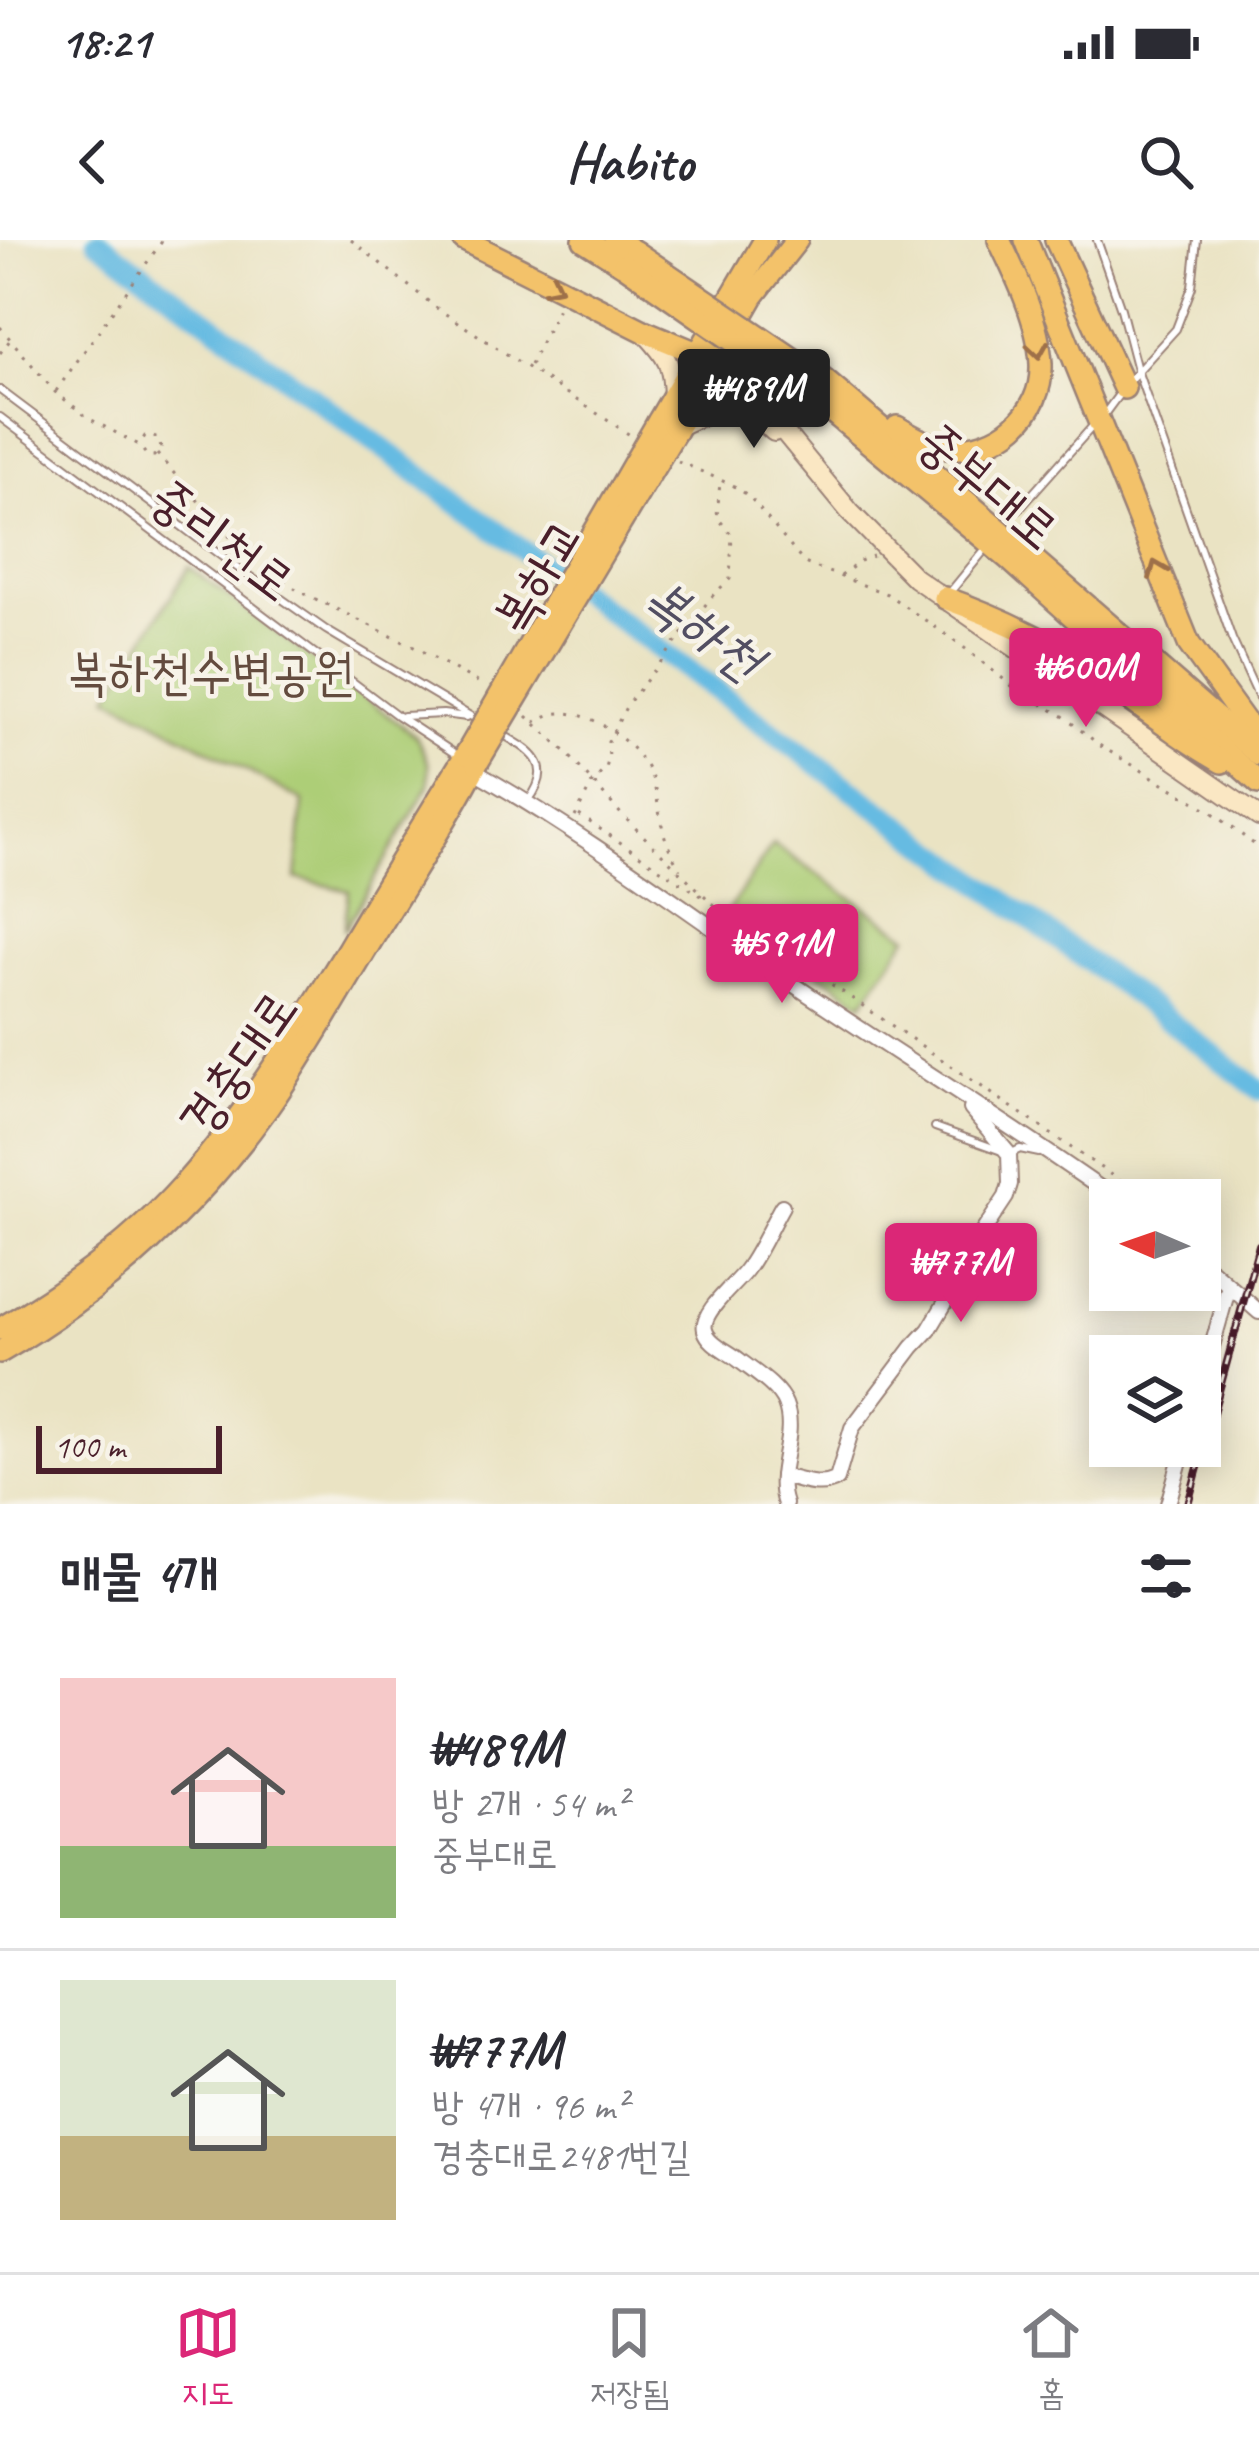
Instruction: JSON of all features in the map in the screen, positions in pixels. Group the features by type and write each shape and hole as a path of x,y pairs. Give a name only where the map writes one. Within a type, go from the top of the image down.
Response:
{"main road":[{"path":"464,240 644,332 706,357"},
{"path":"584,240 624,252 819,388 919,441 967,447 1014,428 1035,398 1041,366 1034,326 999,240"},
{"path":"744,292 761,240"},
{"path":"671,426 744,292 786,240"},
{"path":"744,292 797,240"},
{"path":"1025,240 1189,644 1259,741"},
{"path":"1056,240 1131,379"},
{"path":"671,426 673,396 706,357"},
{"name":"중부대로","path":"819,388 1019,544 1259,755"},
{"name":"중부대로","path":"819,388 1258,782"},
{"name":"복하교","path":"470,761 671,426"},
{"path":"945,598 1000,618 1066,654 1199,748 1258,782"},
{"name":"경충대로","path":"0,1329 110,1253 185,1184 262,1087 470,761"},
{"name":"경충대로","path":"0,1352 135,1256 212,1178 304,1052 470,761"}],"street":[{"path":"644,332 666,355 673,396"},
{"path":"706,357 773,415 824,482"},
{"path":"671,426 717,410 736,410 760,419 915,578 1259,817"},
{"path":"470,761 791,983 1089,1180"},
{"path":"782,1476 812,1484 837,1479 852,1428 929,1330 972,1248 1006,1197 1009,1154 957,1093"},
{"path":"782,1206 746,1270 708,1313 704,1326 718,1346 783,1398 789,1430 781,1491 785,1504"},
{"path":"1221,1279 1259,1312"},
{"path":"1215,1335 1229,1286"},
{"path":"1168,1504 1178,1467"}],"lane":[{"path":"1097,240 1121,309 1131,379 1259,698"},
{"path":"1106,412 1176,329 1192,287 1197,240"},
{"path":"0,390 326,630 526,747 539,764 540,784 528,801"},
{"name":"중리천로","path":"0,417 398,716 470,761"},
{"path":"1019,509 1091,428"},
{"path":"945,598 983,552"},
{"path":"398,716 472,717"},
{"path":"935,1127 1009,1154 1026,1149 1063,1162"}],"path":[{"path":"55,392 163,240"},
{"path":"351,240 438,309 640,441"},
{"path":"528,368 566,291"},
{"path":"0,327 55,392 90,419 140,445 144,454 157,454"},
{"path":"0,353 11,338"},
{"path":"140,445 145,436 155,436 161,444 157,454"},
{"path":"157,454 238,546 297,590 484,686"},
{"path":"674,459 749,496 804,563 887,594 1017,690 1209,810 1259,848"},
{"path":"720,479 717,517 732,535 730,579 627,705 608,742 606,768 592,783 577,813 1117,1179"},
{"path":"840,576 860,561 886,551"},
{"path":"518,710 566,751 712,903"},
{"path":"536,722 554,714 572,714 613,730 640,755 651,775 662,829 684,876"}],"green space":[{"name":"복하천수변공원","path":"189,567 416,736 429,764 429,785 344,931 349,891 296,878 303,801 109,696"},
{"path":"773,844 908,936 863,1003 728,911"}],"waterway":[{"name":"복하천","path":"97,240 1259,1090"}],"railway":[{"path":"1188,1504 1259,1245"}]}
